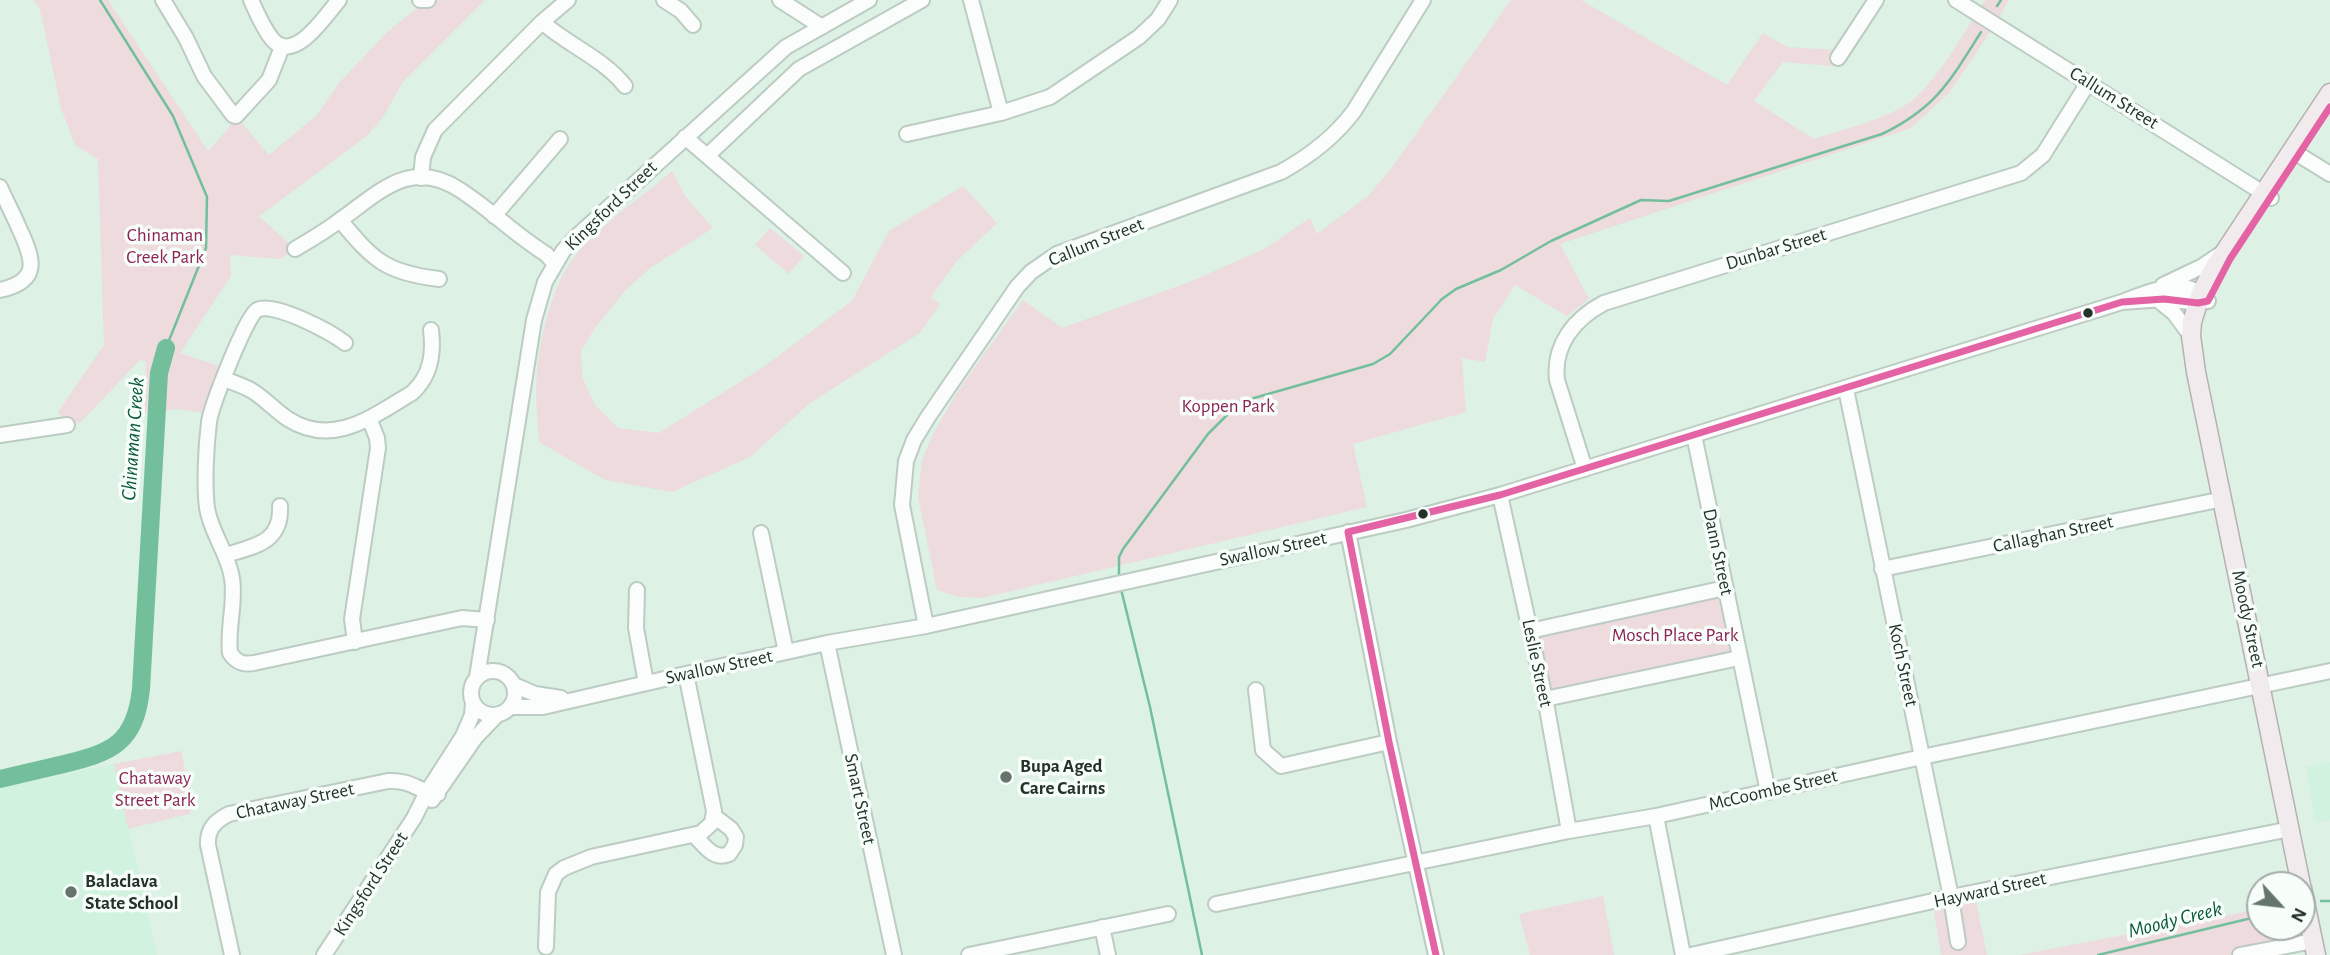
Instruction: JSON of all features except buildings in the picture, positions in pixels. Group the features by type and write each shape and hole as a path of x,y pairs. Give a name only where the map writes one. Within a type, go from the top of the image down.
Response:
{"main road":[{"path":"2202,299 2230,258 2330,93"},
{"path":"2295,153 2330,107"},
{"path":"2202,299 2222,253 2267,195"},
{"name":"Moody Street","path":"2202,299 2198,329 2192,345 2299,871"}],"street":[{"path":"163,0 186,38 204,76 233,115 236,116 269,80 282,47"},
{"path":"251,0 270,36 282,47 297,46 339,0"},
{"path":"420,0 428,0"},
{"path":"421,177 423,157 435,130 542,22 568,0"},
{"path":"664,0 681,11 693,25"},
{"path":"780,0 822,27"},
{"name":"Kingsford Street","path":"477,677 534,320 545,282 555,264 576,237 786,47 869,0"},
{"path":"708,156 799,69 922,0"},
{"path":"971,0 1001,113"},
{"path":"907,134 1001,113 1050,97 1139,37 1158,19 1170,0"},
{"name":"Callum Street","path":"926,626 902,505 906,461 914,440 928,417 1017,287 1057,254 1281,172 1314,152 1329,141 1348,119 1423,0"},
{"path":"1838,58 1876,0"},
{"name":"Callum Street","path":"1956,0 2267,195"},
{"path":"542,22 562,39 615,74 625,86"},
{"name":"Dunbar Street","path":"1585,469 1557,380 1556,369 1562,344 1570,330 1591,310 1604,303 2021,173 2043,155 2088,83"},
{"path":"685,137 843,273"},
{"path":"494,216 560,139"},
{"path":"2295,153 2330,174"},
{"path":"295,249 341,220 387,185 403,179 421,177 436,179 453,186 494,216 505,232 530,253 541,261 555,264"},
{"path":"0,187 29,250 31,266 19,285 0,290"},
{"path":"341,220 365,251 383,264 426,278 439,279"},
{"path":"2192,345 2174,313 2155,295 2222,253"},
{"name":"Swallow Street","path":"503,711 543,707 573,698 827,643 926,626 1348,533 1500,495 2122,302 2155,295 2202,299"},
{"path":"345,343 324,330 278,310 257,310 248,322 224,379 209,424 206,493 210,519 226,555 232,579 229,644 234,659 241,663 254,663 462,618 487,621"},
{"path":"224,379 248,388 288,419 310,429 343,429 369,418 420,386 429,370 433,346 430,330"},
{"name":"Koch Street","path":"1846,389 1923,757 1958,942"},
{"path":"355,642 352,619 379,448 369,418"},
{"path":"0,435 67,425"},
{"name":"Dann Street","path":"1694,435 1768,792"},
{"name":"Leslie Street","path":"1500,495 1545,699 1569,831"},
{"name":"Callaghan Street","path":"1882,569 2223,499"},
{"path":"226,555 268,539 280,523 280,506"},
{"path":"761,533 786,652"},
{"path":"1348,533 1389,742 1436,955"},
{"path":"1530,631 1725,588"},
{"path":"637,590 636,628 646,683"},
{"name":"Kingsford Street","path":"487,621 489,653 509,679"},
{"name":"Smart Street","path":"827,643 894,955"},
{"path":"1545,699 1739,658"},
{"path":"489,671 509,679 515,693 503,711 483,713 473,703 471,689 477,677 489,671"},
{"name":"McCoombe Street","path":"1216,904 1569,831 1656,817 1923,757 2330,671"},
{"path":"545,952 548,892 556,874 591,857 694,835 708,828 714,816 686,674"},
{"name":"Swallow Street","path":"509,679 535,694 573,698"},
{"path":"1256,690 1263,750 1281,766 1389,742"},
{"name":"Kingsford Street","path":"330,953 358,904 432,790 468,726 473,703"},
{"name":"Kingsford Street","path":"432,790 475,738 503,711"},
{"name":"Chataway Street","path":"232,955 208,845 212,826 229,814 388,781 408,782 432,790"},
{"path":"694,835 719,857 729,854 735,845 736,837 731,829 714,816"},
{"path":"1656,817 1684,955"},
{"name":"Hayward Street","path":"1691,955 1951,897 2290,830"},
{"path":"969,955 1168,914"},
{"path":"1102,927 1108,955"},
{"path":"2241,955 2315,948"}],"shaded area":[{"path":"2330,762 2330,820 2316,823 2306,767"},
{"name":"Balaclava State School","path":"114,764 157,955 0,955 0,788"}],"green space":[{"name":"Chinaman Creek Park","path":"34,0 108,0 208,151 228,129 235,115 269,155 317,115 339,83 387,32 427,0 485,0 403,82 383,117 367,136 259,216 295,249 280,259 230,255 231,276 180,353 228,369 211,414 177,409 145,413 146,362 140,360 81,422 67,425 58,412 104,345 98,159 75,145 61,108 40,9"},
{"name":"Koppen Park","path":"1511,0 1581,0 1727,85 1763,33 1787,47 1835,50 1833,66 1783,62 1754,101 1814,139 1867,122 1906,105 1935,76 1985,0 2009,0 1949,93 1911,128 1560,244 1589,299 1567,316 1515,285 1493,319 1485,362 1462,358 1466,412 1353,444 1367,507 982,598 958,597 937,590 918,496 922,460 934,432 960,388 1023,300 1062,328 1192,281 1266,248 1310,218 1317,234 1368,196 1391,169"},
{"path":"672,171 685,196 713,228 650,268 625,291 595,328 581,351 582,377 595,405 618,428 659,433 765,366 852,301 889,231 963,186 997,223 955,263 931,297 940,304 920,333 810,403 750,457 672,492 605,480 539,442 536,388 546,319 566,269 596,233"},
{"path":"770,228 804,256 789,274 755,245"},
{"name":"Mosch Place Park","path":"1725,588 1739,658 1545,699 1530,631"},
{"name":"Chataway Street Park","path":"181,751 193,807 189,814 128,829 114,764"},
{"path":"1974,892 1987,955 1941,955 1932,899"},
{"path":"1603,896 1614,955 1530,955 1519,914"},
{"path":"2246,912 2246,941 2313,941 2237,955 2019,955"}],"waterway":[{"name":"Chinaman Creek","path":"100,0 173,116 207,197 206,248 166,348"},
{"path":"1997,6 2001,0"},
{"path":"1119,579 1119,557 1123,549 1208,434 1247,400 1373,364 1390,354 1442,299 1456,289 1501,270 1551,241 1641,200 1669,201 1882,134 1916,114 1940,92 1981,32"},
{"name":"Chinaman Creek","path":"0,779 96,755 119,742 133,722 141,689 159,373 166,348"},
{"path":"1121,589 1150,707 1202,955"},
{"path":"2321,901 2330,901"},
{"name":"Moody Creek","path":"2098,955 2246,919"}],"transit line":[{"path":"1436,955 1389,742 1348,532 1500,495 2122,302 2164,299 2198,303 2208,301 2230,259 2330,107"}],"place":[{"name":"Bupa Aged Care Cairns","path":"1006,777"},
{"name":"Balaclava State School","path":"71,892"}]}
